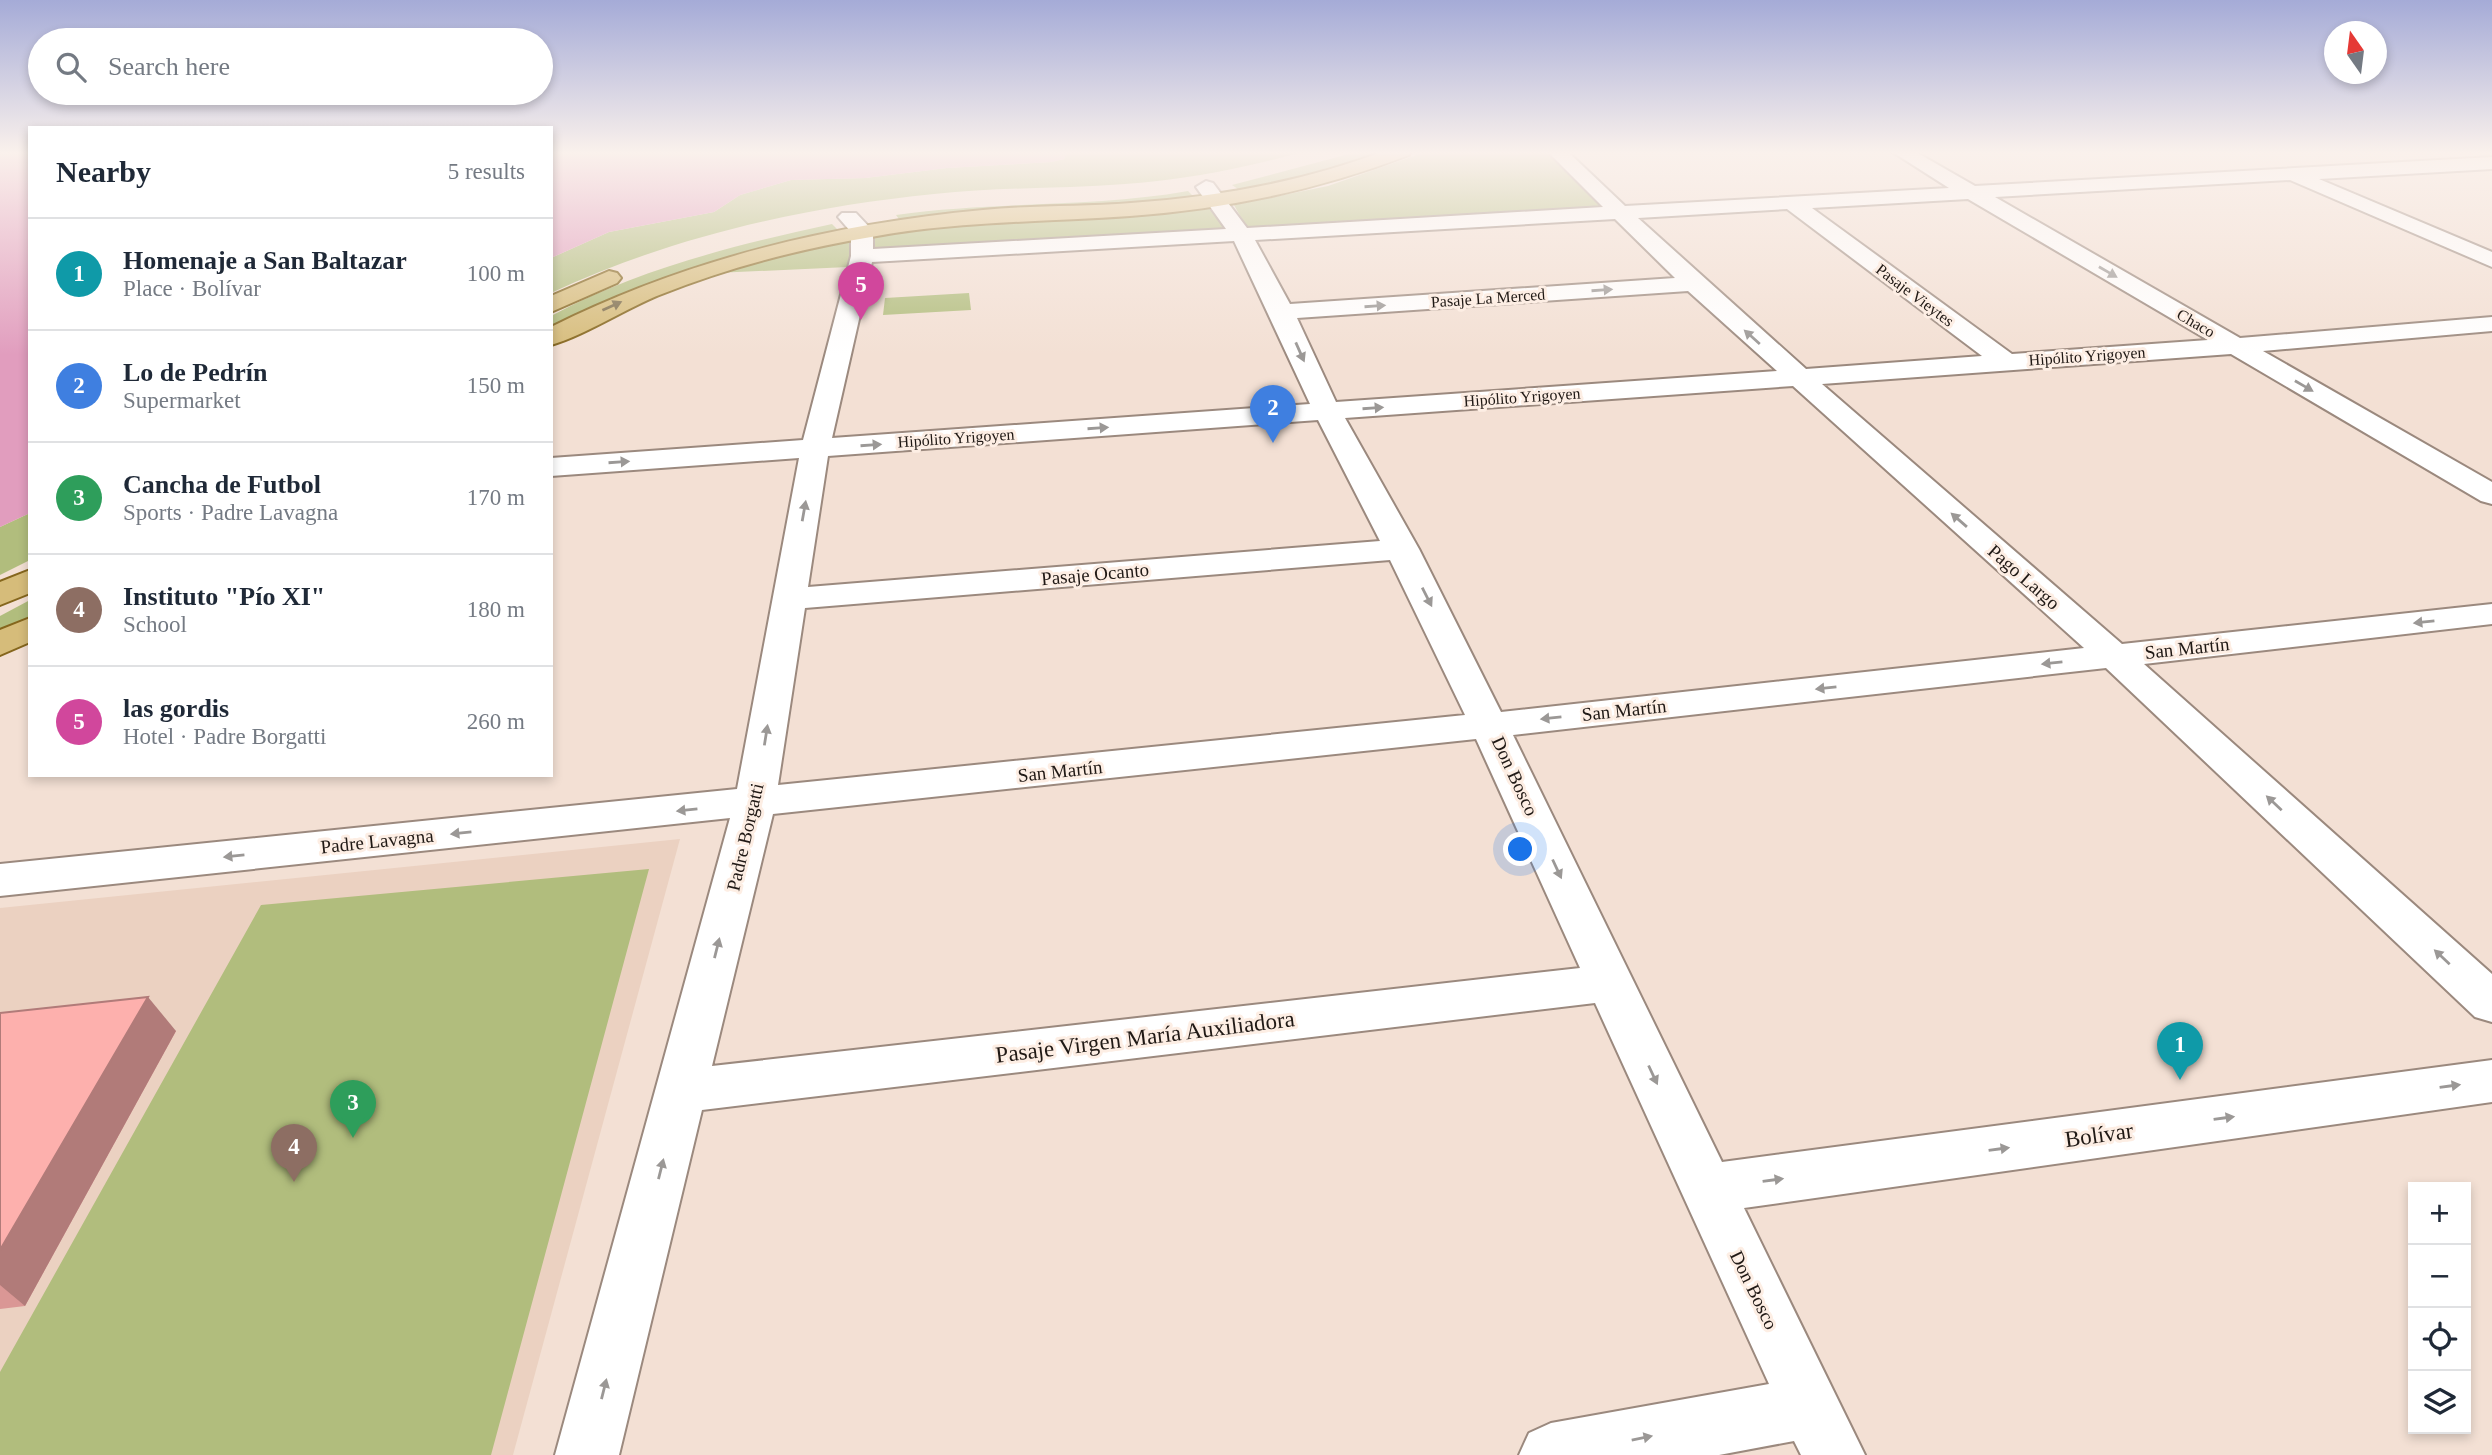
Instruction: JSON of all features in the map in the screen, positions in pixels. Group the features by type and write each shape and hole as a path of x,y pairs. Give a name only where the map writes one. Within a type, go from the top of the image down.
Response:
{"main road":[{"path":"710,247 858,235 967,219"},
{"path":"553,336 635,296 719,265 858,235"},
{"path":"553,304 624,273"},
{"path":"0,596 28,581"},
{"path":"0,644 28,629"}],"street":[{"name":"Don Bosco","path":"1230,219 1283,312 1327,411 1403,549 1491,725 1706,1189 1822,1431"},
{"path":"858,235 1241,234 1514,219"},
{"name":"Pago Largo","path":"1626,219 1796,377 2114,656 2492,1003"},
{"name":"Pasaje Vieytes","path":"1813,219 2006,362"},
{"name":"Chaco","path":"2015,219 2492,495"},
{"path":"2396,219 2492,260"},
{"name":"Padre Borgatti","path":"587,1455 755,803 815,449 858,235"},
{"name":"Pasaje La Merced","path":"1283,312 1694,284"},
{"name":"Hipólito Yrigoyen","path":"553,467 2235,346 2492,324"},
{"name":"Pasaje Ocanto","path":"788,599 1403,549"},
{"name":"San Martín","path":"755,803 2492,614"},
{"name":"Padre Lavagna","path":"0,880 755,803"},
{"name":"Pasaje Virgen María Auxiliadora","path":"680,1091 1610,983"},
{"name":"Bolívar","path":"1706,1189 2492,1081"},
{"path":"1550,1455 1822,1431"}],"shaded area":[{"path":"0,219 28,219 28,514 0,527"},
{"path":"553,219 678,219 609,232 553,257"},
{"path":"680,839 513,1455 0,1455 0,908"}],"green space":[{"path":"678,219 774,219 690,240 596,273 553,292 553,257 609,232"},
{"path":"899,219 939,219 901,222"},
{"path":"1219,219 1227,233 868,253 870,233 997,221"},
{"path":"1242,219 1475,219 1249,232"},
{"path":"832,224 840,232 762,250 553,331 553,315 584,299 688,260"},
{"path":"844,241 853,242 848,267 715,273"},
{"path":"969,293 971,310 883,315 885,298"},
{"path":"28,514 28,561 0,575 0,527"},
{"path":"28,601 28,624 0,639 0,616"},
{"path":"649,869 491,1455 0,1455 0,1372 261,905"}],"building":[{"path":"148,997 0,1250 0,1013"}],"place":[{"name":"las gordis","path":"861,320"},
{"name":"Lo de Pedrín","path":"1273,443"},
{"name":"Homenaje a San Baltazar","path":"2180,1080"},
{"name":"Cancha de Futbol","path":"353,1138"},
{"name":"Instituto \"Pío XI\"","path":"294,1182"}]}
